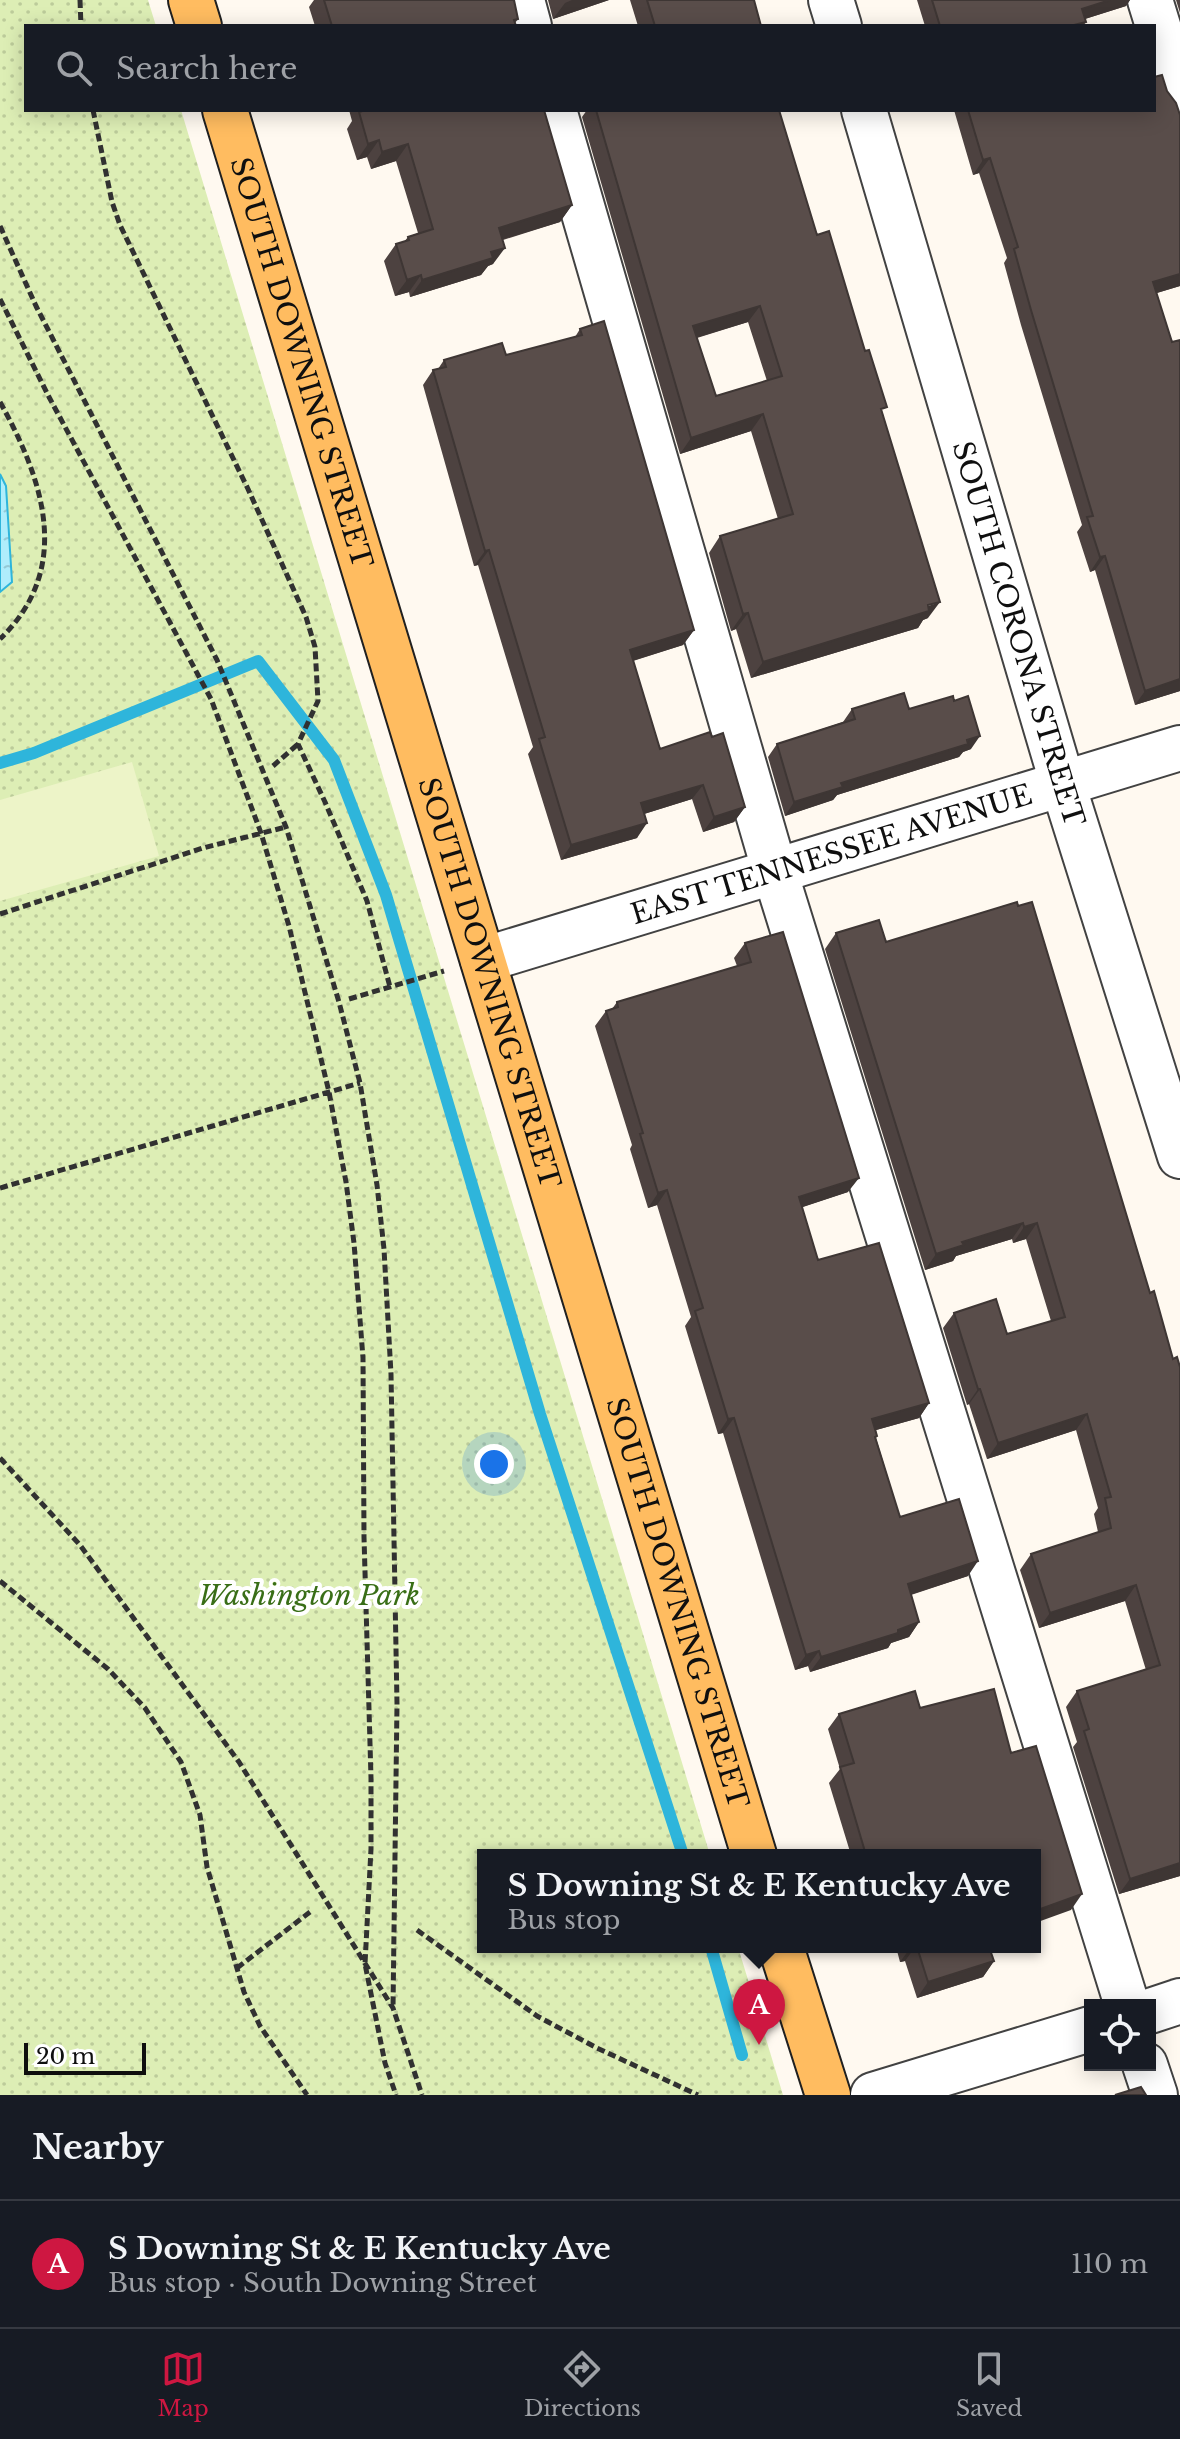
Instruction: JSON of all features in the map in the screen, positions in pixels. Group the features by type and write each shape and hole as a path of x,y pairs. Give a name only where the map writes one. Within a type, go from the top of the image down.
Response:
{"main road":[{"path":"191,0 198,24"},
{"name":"SOUTH DOWNING STREET","path":"226,112 752,1849"},
{"path":"783,1953 828,2095"}],"street":[{"path":"522,0 528,24"},
{"path":"831,0 838,24"},
{"path":"1150,0 1180,97"},
{"path":"555,112 775,872 1125,1999"},
{"name":"SOUTH CORONA STREET","path":"865,112 1063,785 1180,1156"},
{"name":"EAST TENNESSEE AVENUE","path":"483,960 1180,748"},
{"path":"1156,2009 1180,2001"},
{"path":"873,2095 1084,2031"},
{"path":"1147,2071 1155,2095"}],"path":[{"path":"80,0 81,24"},
{"path":"93,112 112,202 120,225 255,503 306,617 315,647 318,701 298,744 273,766"},
{"path":"0,226 36,306 217,660 286,827 360,1083 384,1249 391,1374 397,1704 393,2008"},
{"path":"0,299 211,699 261,833 300,968 329,1092 350,1212 363,1358 364,1537 371,1778 365,1964 385,2063 396,2095"},
{"path":"0,402 31,462 45,530 44,558 37,582 24,610 0,639"},
{"path":"298,744 367,901 390,987"},
{"path":"0,914 203,848 286,827"},
{"path":"349,999 439,972"},
{"path":"0,1188 360,1083"},
{"path":"0,1458 80,1545 239,1762 393,2008 422,2095"},
{"path":"0,1581 108,1669 145,1708 181,1762 200,1815 207,1867 237,1968 260,2026 307,2095"},
{"path":"237,1968 310,1912"},
{"path":"417,1930 537,2016 698,2095"}],"green space":[{"name":"Washington Park","path":"0,0 148,0 155,24 24,24 24,112 182,112 708,1849 477,1849 477,1953 740,1953 783,2095 0,2095"},
{"path":"132,762 159,856 0,901 0,800"}],"water":[{"path":"0,474 6,486 12,582 0,592"}],"building":[{"path":"324,0 514,0 518,19 514,20 515,24 331,24"},
{"path":"647,0 754,0 760,24 654,24"},
{"path":"932,0 1110,0 1082,9 1086,22 1078,24 939,24"},
{"path":"1162,75 1180,115 1180,274 1153,282 1172,342 1180,340 1180,679 1145,691 1105,556 1100,557 1087,517 1093,516 1031,310 1014,249 1018,247 990,158 983,160 969,112 1156,112 1156,76"},
{"path":"359,112 545,112 572,205 499,228 505,248 491,252 493,258 422,280 421,275 407,280 396,244 433,229 408,144 382,152 379,140 368,144"},
{"path":"597,112 780,112 817,235 829,231 865,351 869,350 887,407 881,409 940,602 928,605 929,611 763,662 748,613 743,614 720,536 793,514 763,414 691,438","holes":["760,306 782,376 716,396 693,326"]},
{"path":"604,321 694,630 630,650 660,749 710,732 712,737 723,733 745,807 714,817 703,785 641,803 647,823 571,845 539,739 545,737 489,550 485,551 433,370 446,367 444,360 502,343 506,355 582,335 580,329"},
{"path":"904,693 909,709 953,696 954,701 968,696 980,736 967,740 968,744 841,783 843,787 794,802 777,744 855,719 852,709"},
{"path":"1017,902 1018,906 1032,902 1150,1293 1154,1291 1173,1359 1177,1357 1180,1367 1180,1863 1130,1879 1084,1731 1089,1729 1077,1691 1160,1665 1136,1585 1050,1613 1031,1554 1111,1528 1105,1498 1111,1497 1087,1414 998,1443 954,1313 996,1299 1007,1334 1065,1317 1037,1223 1024,1227 1023,1223 962,1242 964,1245 936,1254 836,933 879,920 886,942"},
{"path":"783,932 859,1178 799,1197 818,1260 879,1243 929,1403 872,1419 875,1437 900,1517 959,1499 978,1561 908,1584 919,1622 898,1630 898,1633 821,1657 819,1651 806,1655 734,1418 728,1419 695,1311 703,1308 667,1190 658,1193 606,1011 618,1007 617,1002 751,962 745,943"},
{"path":"994,1689 1011,1753 1036,1746 1082,1894 1041,1909 1041,1849 864,1849 840,1767 854,1763 839,1714 915,1691 920,1708"},
{"path":"919,1953 991,1953 994,1961 928,1982"},
{"path":"1141,2087 1146,2095 1115,2095"}],"waterway":[{"path":"0,763 34,753 258,661 334,760 386,895 540,1414 681,1849"},
{"path":"713,1953 742,2055"}],"place":[{"name":"S Downing St & E Kentucky Ave","path":"759,2045"}]}
